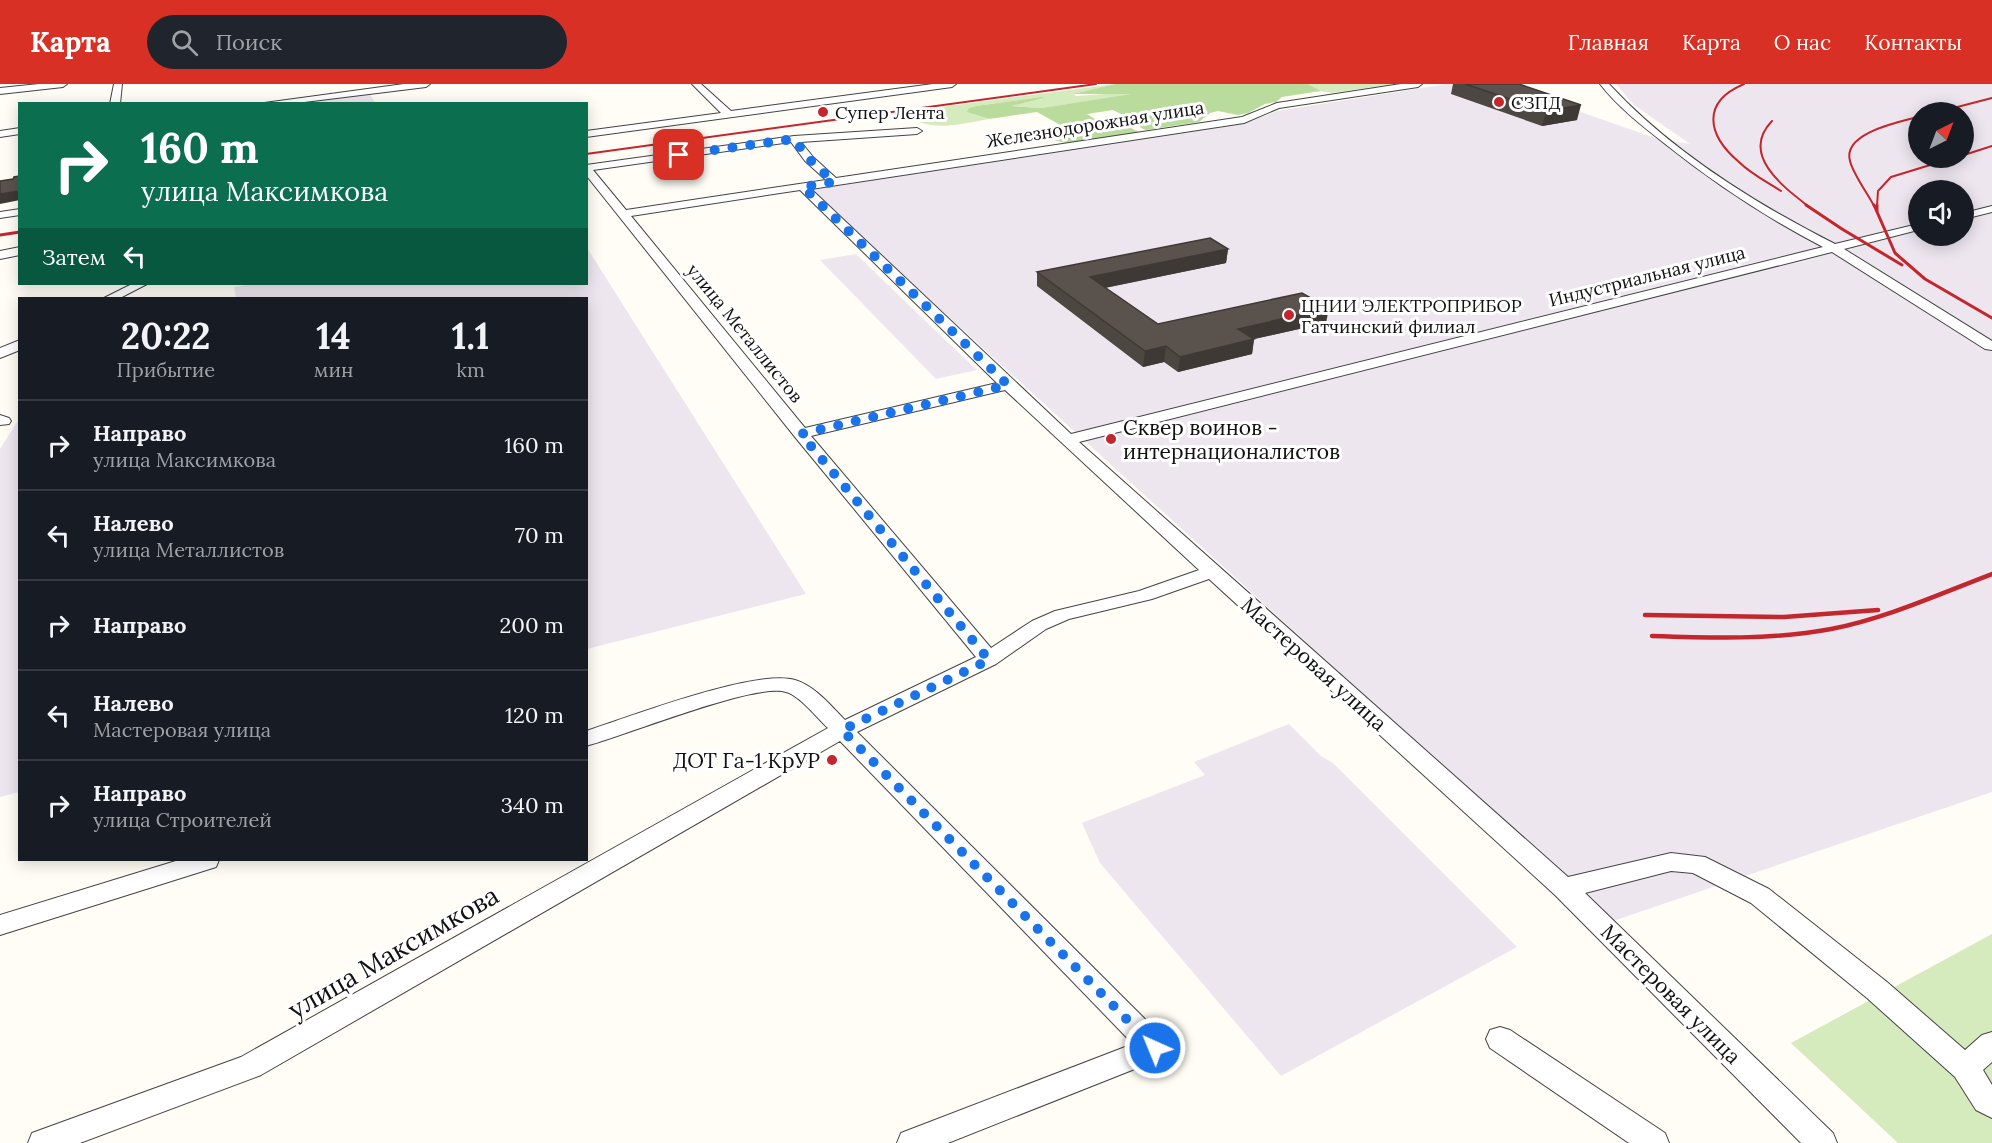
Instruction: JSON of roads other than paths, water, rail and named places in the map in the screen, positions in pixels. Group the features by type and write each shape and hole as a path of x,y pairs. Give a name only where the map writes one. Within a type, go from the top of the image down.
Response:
{"street":[{"path":"0,91 63,84"},
{"path":"115,102 118,84"},
{"path":"278,102 426,84"},
{"path":"696,84 729,115"},
{"path":"588,134 952,84"},
{"name":"Железнодорожная улица","path":"623,214 1244,120 1277,106 1418,84"},
{"path":"1604,84 1628,110 1708,173 1795,228 1834,248 1990,346"},
{"path":"0,134 18,131"},
{"path":"588,168 794,139 917,132"},
{"path":"794,139 809,159 834,182"},
{"name":"улица Металлистов","path":"588,170 801,434 989,660"},
{"name":"Мастеровая улица","path":"803,187 1008,385 1070,439 1212,572 1564,888 1822,1143"},
{"path":"1974,214 1992,210"},
{"path":"0,215 18,212"},
{"name":"Индустриальная улица","path":"1070,439 1908,230"},
{"path":"0,255 18,251"},
{"path":"113,297 139,285"},
{"path":"0,354 18,345"},
{"path":"801,434 1008,385"},
{"name":"улица Максимкова","path":"43,1143 251,1066 842,730 989,660 1039,625 1062,615 1144,595 1212,572"},
{"path":"588,738 730,693 780,682 793,685 842,730 1155,1048 912,1143"},
{"path":"0,925 204,861"},
{"path":"1564,888 1635,872 1651,865 1671,862 1696,864 1714,872 1760,896 1876,990 1965,1068 1986,1101 1992,1105"},
{"path":"1500,1039 1654,1143"},
{"path":"1965,1068 1992,1044"}],"railway":[{"path":"588,154 1096,84"},
{"path":"1744,84 1730,91 1715,109 1713,120 1715,130 1728,152 1754,174 1781,191"},
{"path":"1974,103 1992,98"},
{"path":"1874,206 1857,178 1850,161 1850,151 1855,143 1874,130 1908,120"},
{"path":"1772,121 1763,133 1760,145 1762,157 1777,179 1808,206"},
{"path":"1974,152 1992,146"},
{"path":"1877,206 1878,191 1891,177 1920,168"},
{"path":"1806,205 1902,265"},
{"path":"1874,205 1895,253 1925,279 1992,318"},
{"path":"1877,206 1877,211"},
{"path":"0,235 18,232"},
{"path":"1652,636 1764,637 1831,629 1893,612 1992,574"},
{"path":"1645,615 1784,617 1878,610"}],"place":[{"name":"СЗПД","path":"1499,102"},
{"name":"Супер Лента","path":"823,112"},
{"name":"ЦНИИ ЭЛЕКТРОПРИБОР Гатчинский филиал","path":"1289,315"},
{"name":"Сквер воинов - интернационалистов","path":"1111,439"},
{"name":"ДОТ Га-1 КрУР","path":"832,760"}]}
